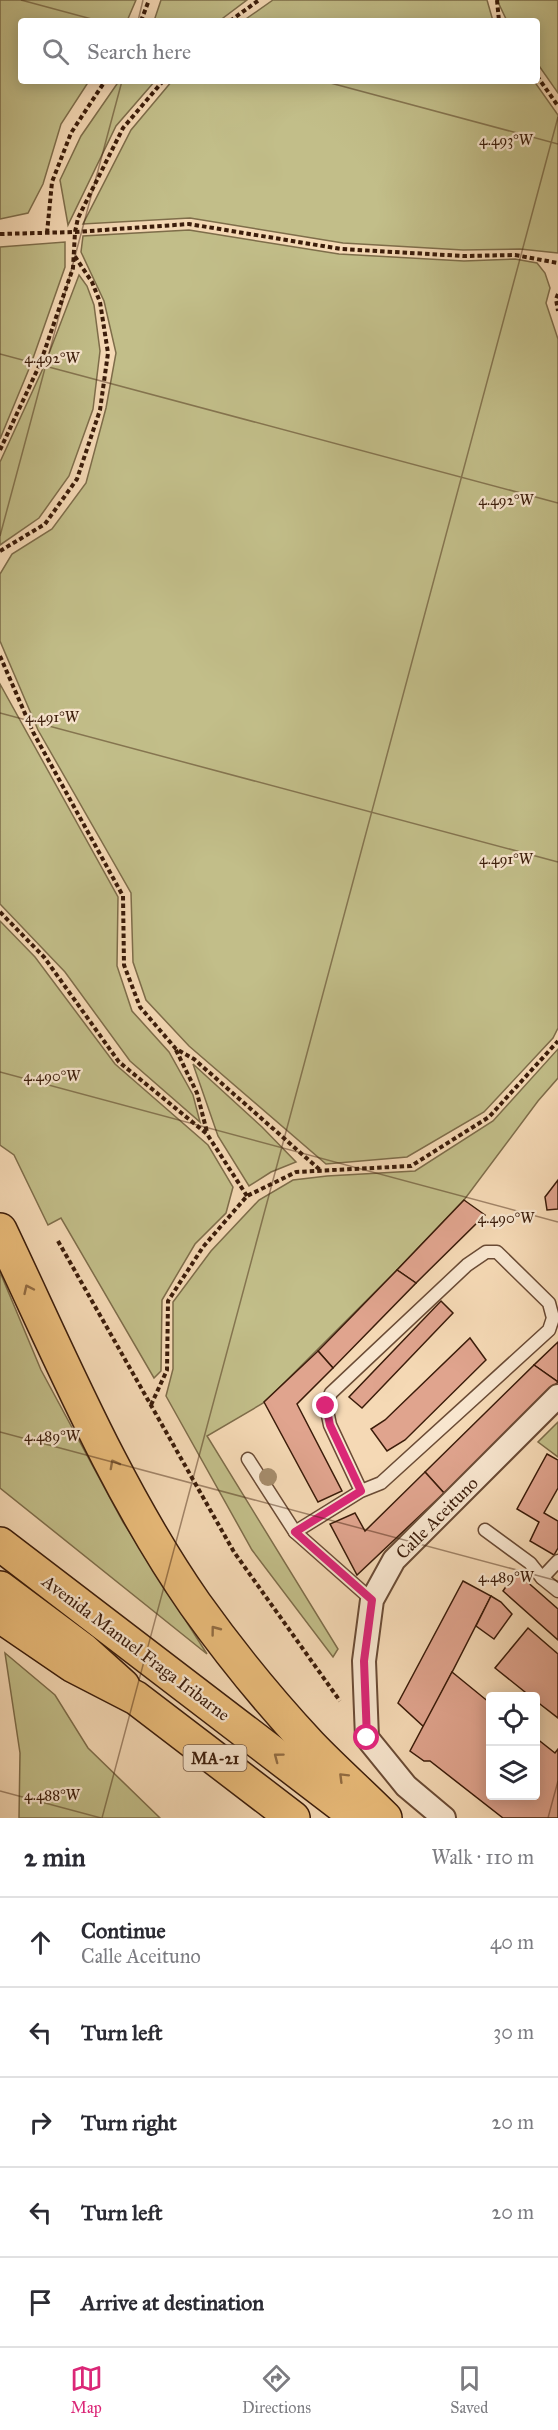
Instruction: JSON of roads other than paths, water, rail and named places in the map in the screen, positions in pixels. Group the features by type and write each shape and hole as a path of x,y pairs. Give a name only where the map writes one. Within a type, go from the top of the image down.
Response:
{"main road":[{"path":"0,1230 86,1412 138,1511 195,1603 244,1669 303,1736 385,1818"},
{"name":"Avenida Manuel Fraga Iribarne","path":"0,1544 358,1818"},
{"name":"MA-21","path":"1,1603 72,1665 136,1698 293,1818"}],"street":[{"name":"Calle Aceituno","path":"444,1818 406,1786 367,1738 364,1661 372,1600 394,1560 558,1396"}],"lane":[{"path":"295,1532 361,1491 381,1483 549,1330 553,1318 549,1303 496,1252 486,1252 467,1265 331,1393 326,1406 330,1425 361,1491"},
{"path":"248,1459 295,1532 372,1600"},
{"path":"485,1530 530,1563 542,1578 558,1591"},
{"path":"542,1578 558,1561"}]}
